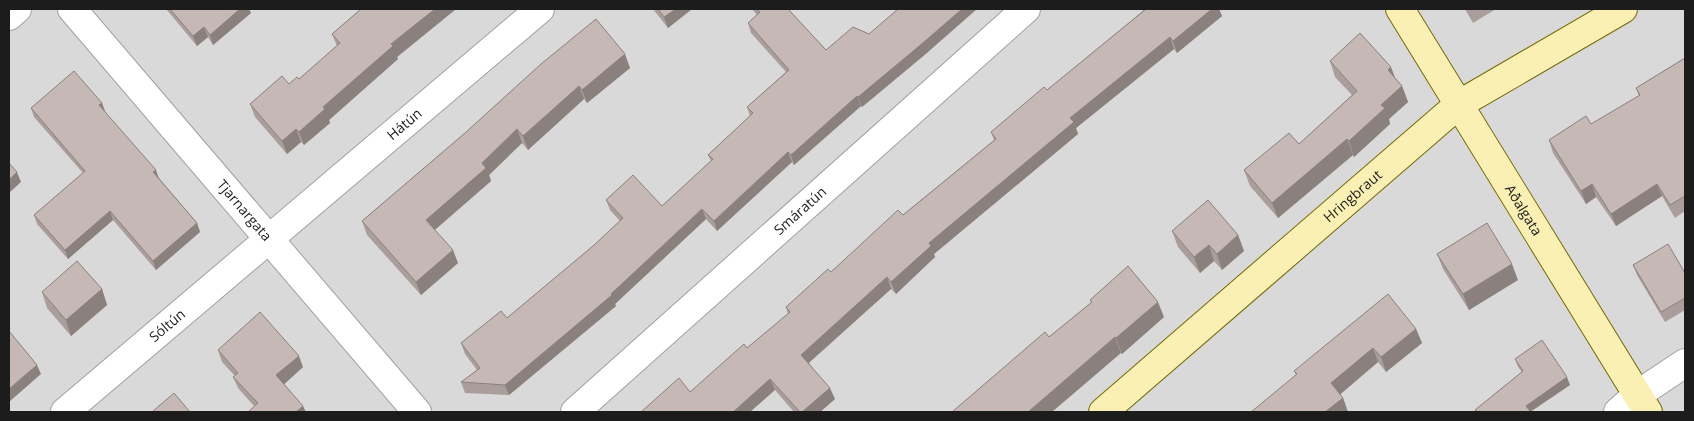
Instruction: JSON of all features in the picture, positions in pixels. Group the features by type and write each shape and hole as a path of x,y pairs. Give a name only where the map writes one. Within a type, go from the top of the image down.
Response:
{"main road":[{"name":"Aðalgata","path":"1400,9 1634,407"},
{"name":"Hringbraut","path":"1102,412 1458,105 1623,9"}],"street":[{"path":"9,16 17,9"},
{"name":"Tjarnargata","path":"72,9 417,412"},
{"name":"Hátún","path":"269,239 540,9"},
{"name":"Smáratún","path":"575,412 1026,9"},
{"name":"Sóltún","path":"65,412 269,239"},
{"path":"1634,407 1685,363"}],"shaded area":[{"path":"9,9 1685,9 1685,412 9,412"}],"building":[{"path":"170,9 240,9 210,35 204,27 193,36"},
{"path":"361,9 435,9 391,44 393,46 323,107 325,109 299,132 296,129 282,141 250,104 282,76 289,84 297,77 299,79 340,43 332,34"},
{"path":"658,9 676,9 664,17"},
{"path":"757,9 788,9 826,50 853,27 869,34 898,9 962,9 857,96 791,155 788,152 714,221 702,209 612,295 505,385 461,382 480,368 461,343 501,311 507,318 593,246 623,218 606,200 633,175 662,206 713,159 708,155 753,113 747,107 789,70 748,23 760,12"},
{"path":"1146,9 1212,9 1173,41 1170,37 1070,118 1074,122 929,243 931,246 891,282 887,277 801,355 830,388 802,412 770,379 733,412 641,412 679,378 690,392 744,344 747,348 790,312 786,307 828,269 831,272 898,210 903,215 996,139 991,132 1044,87 1047,90"},
{"path":"596,19 625,54 582,90 579,86 523,136 517,129 482,163 486,168 426,220 453,250 416,282 362,221 465,133 541,64"},
{"path":"1360,33 1391,67 1388,70 1402,86 1381,105 1385,108 1349,141 1347,139 1272,203 1244,170 1289,133 1299,144 1357,91 1330,61"},
{"path":"1685,58 1685,196 1670,205 1657,184 1611,214 1592,184 1581,191 1549,140 1586,116 1591,124 1640,95 1636,88"},
{"path":"74,71 102,103 99,105 156,170 153,172 197,223 153,261 110,211 65,250 34,215 85,171 31,108"},
{"path":"9,163 17,172 9,180"},
{"path":"1208,200 1238,235 1217,254 1209,245 1194,257 1172,231"},
{"path":"1487,223 1512,264 1463,294 1437,254"},
{"path":"1668,244 1685,273 1685,298 1661,312 1633,265"},
{"path":"77,261 102,289 66,320 42,292"},
{"path":"1128,266 1158,302 1028,412 952,412 1045,332 1049,337 1092,302 1090,300"},
{"path":"1388,294 1416,329 1381,357 1373,348 1331,383 1343,398 1325,412 1251,412 1297,374 1294,371"},
{"path":"260,312 299,356 276,375 303,406 296,412 248,412 258,403 233,377 238,373 218,350"},
{"path":"9,331 37,365 9,389"},
{"path":"1542,340 1567,377 1526,406 1530,411 1528,412 1478,412 1475,410 1523,371 1515,359"},
{"path":"174,393 190,412 152,412"}]}
